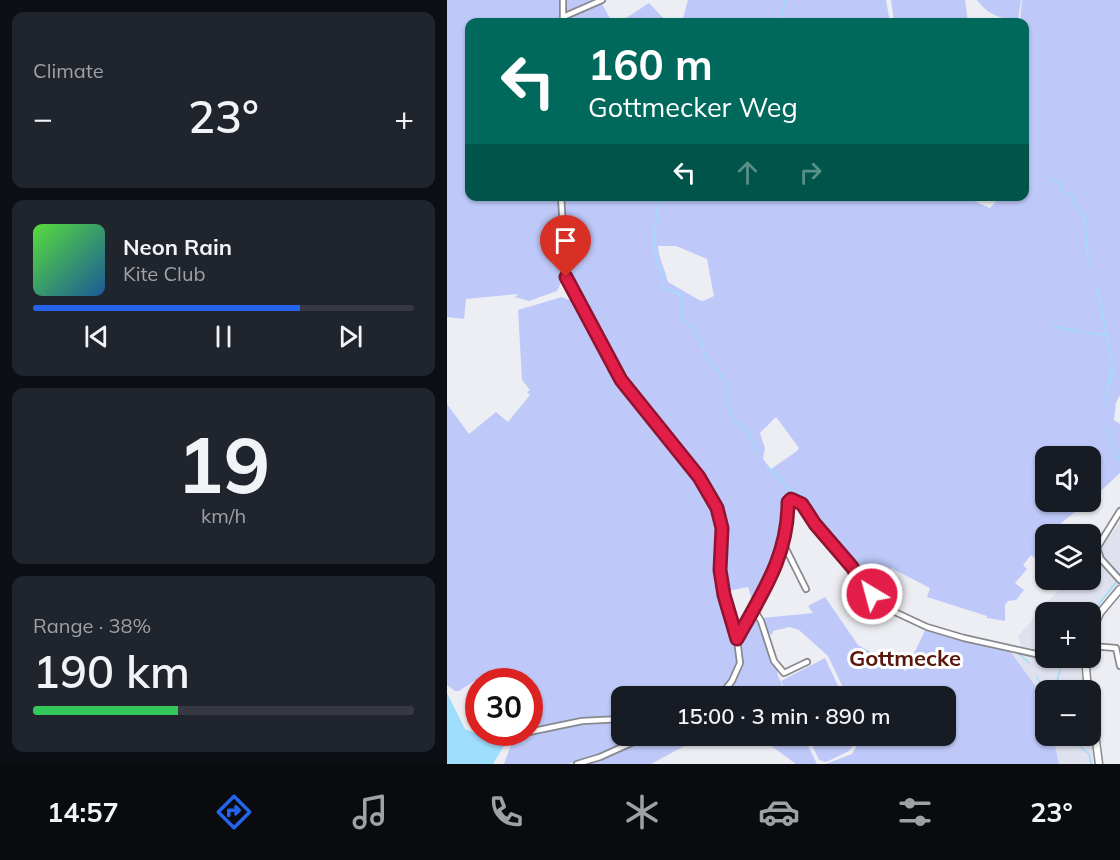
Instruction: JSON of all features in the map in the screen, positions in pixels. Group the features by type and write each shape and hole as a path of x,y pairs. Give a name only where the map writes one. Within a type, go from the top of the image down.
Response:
{"main road":[{"path":"1101,612 1120,589"},
{"path":"1097,746 1099,764"}],"street":[{"path":"563,0 563,18"},
{"path":"567,18 602,0"},
{"path":"561,201 566,277 571,287 621,380 699,477 717,508 722,528 720,570 724,595 737,639 740,663 728,686"},
{"path":"737,639 770,579 784,545 788,525 788,502 791,499 802,504 815,524 852,567 864,587 897,613 927,627 964,638 1035,654"},
{"path":"1118,578 1101,559 1097,548 1120,511"},
{"path":"784,545 806,589"},
{"path":"753,608 761,621 774,661 784,673 807,662"},
{"path":"1101,647 1116,648 1120,666"},
{"path":"543,729 582,721 611,720"},
{"path":"577,764 624,746"}],"shaded area":[{"path":"447,0 561,0 559,18 465,18 465,201 558,201 562,281 557,291 529,301 515,297 518,294 466,299 464,319 447,317"},
{"path":"565,0 595,0 570,13 565,11"},
{"path":"688,0 886,0 889,18 683,18"},
{"path":"891,0 965,0 967,18 893,18"},
{"path":"977,0 1021,0 1018,18 1003,18 986,9"},
{"path":"1022,0 1120,0 1120,395 1116,403 1114,420 1120,424 1120,473 1101,491 1101,446 1035,446 1035,512 1075,512 1060,524 1035,524 1035,558 1031,555 1023,565 1027,569 1015,583 1024,590 1016,600 1008,601 1005,605 1005,621 987,618 987,616 927,597 930,588 891,568 865,586 847,557 815,522 805,505 797,498 788,498 785,502 785,524 778,556 753,603 748,587 722,592 739,660 726,686 611,686 611,746 620,746 568,764 504,764 511,746 543,746 543,668 465,668 465,687 455,691 447,685 447,404 469,434 496,412 508,422 530,395 527,392 530,390 522,380 518,310 562,297 572,301 579,296 568,267 564,201 974,201 990,208 996,201 1029,201 1029,18 1020,18","holes":["658,246 676,246 707,259 714,296 703,301 668,282","776,417 799,448 771,469 763,459 765,448 760,433"]},
{"path":"601,2 610,18 571,18"},
{"path":"649,3 663,18 626,18"},
{"path":"1120,523 1120,582 1101,606 1101,602 1048,602 1058,590 1101,590 1101,539 1108,538"},
{"path":"825,597 858,645 906,671 926,628 1010,651 1035,685 1035,746 1055,746 1059,764 826,764 852,754 857,746 956,746 956,686 842,686 828,656 799,630 790,627 773,631 772,635 768,633 762,618 813,613 808,606"},
{"path":"752,615 759,621 772,664 776,665 782,686 730,686 740,671 741,639"},
{"path":"1035,617 1035,650 1021,646 1018,636"},
{"path":"1010,651 1035,657 1035,668 1078,668 1081,670 1082,680 1035,680 1035,685"},
{"path":"825,658 838,686 783,686 781,681"},
{"path":"447,693 465,729 465,746 504,746 493,764 447,764"},
{"path":"630,746 684,746 651,764 583,764"},
{"path":"771,746 808,746 817,764 796,764"},
{"path":"812,746 852,746 849,751 826,762 819,760"},
{"path":"1055,746 1092,746 1094,764 1059,764"}],"waterway":[{"name":"Gottmecke","path":"781,18 785,0"},
{"path":"1051,178 1060,184 1064,193 1072,195 1072,201 1084,216 1088,266"},
{"name":"Gottmecke","path":"658,201 655,242 663,288 679,294 683,300 681,314 683,319 692,327 703,345 704,353 726,382 726,397 732,416 735,422 747,430 758,454"},
{"path":"1097,288 1112,362 1105,405"},
{"path":"1053,325 1082,332"},
{"path":"1087,333 1106,335"},
{"path":"1109,384 1113,378 1114,365"},
{"path":"1108,428 1110,440 1119,460"},
{"name":"Gottmecke","path":"767,466 789,490 800,494 811,504"},
{"name":"Gottmecke","path":"820,520 839,544"},
{"path":"1100,602 1117,581"},
{"name":"Gottmecke","path":"1018,653 1029,663"},
{"path":"1057,680 1061,668"},
{"path":"1080,746 1089,754 1091,764"}],"district":[{"name":"Gottmecke","path":"905,658"}],"route":[{"path":"566,277 621,380 699,477 717,508 722,521 720,570 724,595 737,639 776,566 784,545 788,525 788,502 791,499 802,504 815,524 852,567 864,587 872,594"}]}
